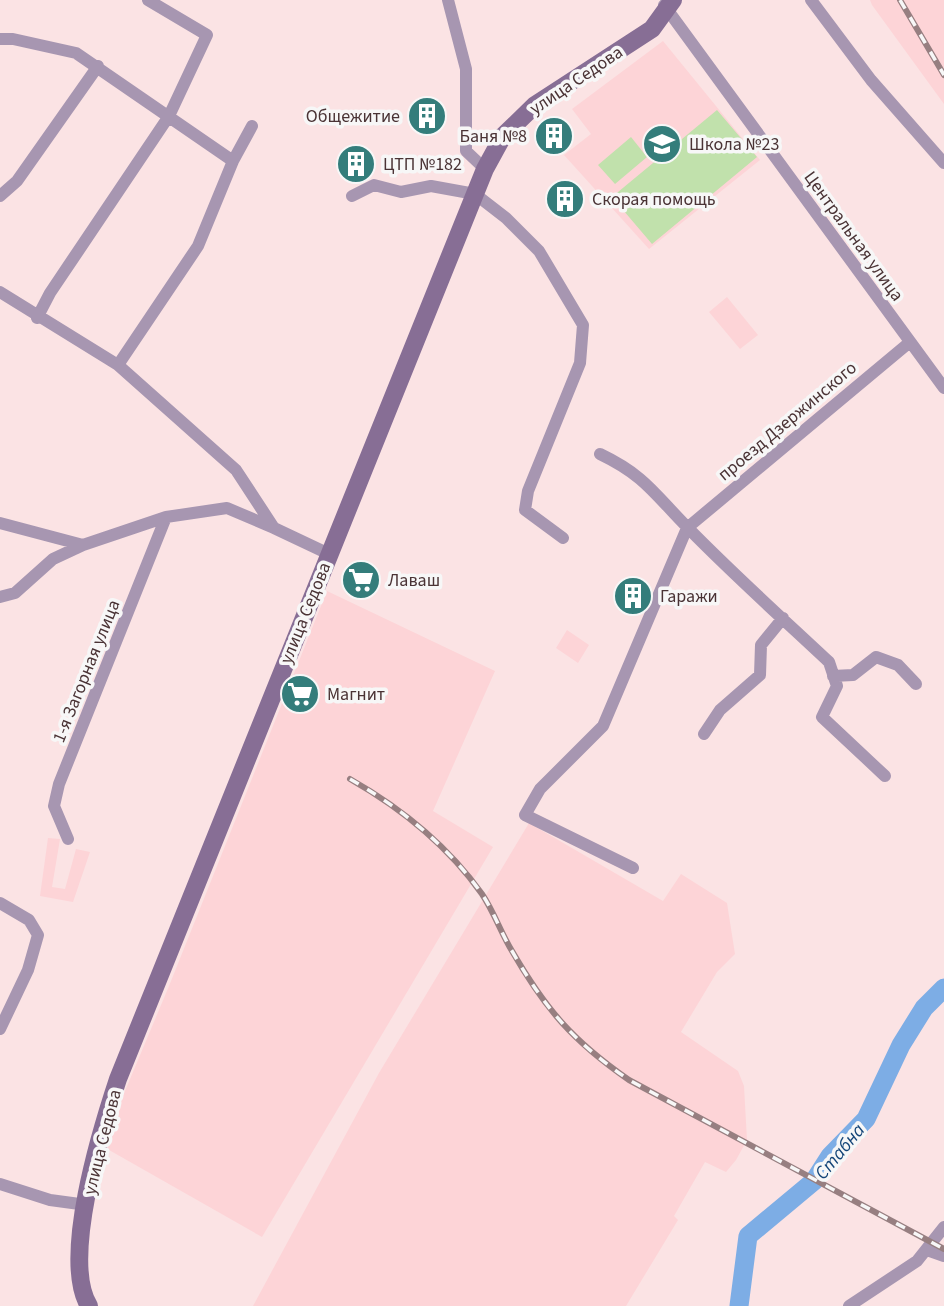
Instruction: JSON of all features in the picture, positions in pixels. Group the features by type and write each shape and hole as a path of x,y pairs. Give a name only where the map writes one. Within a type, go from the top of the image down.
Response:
{"street":[{"path":"37,318 50,293 169,116 207,35 148,0"},
{"path":"448,0 466,69 467,151 485,169"},
{"path":"811,0 871,80 944,163"},
{"name":"улица Седова","path":"89,1306 82,1295 78,1273 98,1145 118,1079 485,169 503,136 528,111 652,29 667,3"},
{"name":"Центральная улица","path":"667,3 944,388"},
{"path":"0,39 13,39 76,53 233,161"},
{"path":"0,196 17,181 98,66"},
{"path":"118,365 198,246 233,161 252,126"},
{"path":"352,195 374,185 401,192 431,186 475,194 506,218 539,251 583,324 579,363 528,491 525,510 563,538"},
{"path":"0,292 37,318 118,365 236,470 274,528"},
{"name":"проезд Дзержинского","path":"687,528 910,342"},
{"path":"600,454 630,468 654,490 687,528 829,662 836,686 822,717 885,776"},
{"path":"0,597 15,593 53,559 83,545 166,517 228,508 329,554"},
{"name":"1-я Загорная улица","path":"68,839 54,806 59,784 166,517"},
{"path":"0,523 83,545"},
{"path":"633,868 525,815 540,789 603,726 687,528"},
{"path":"704,734 728,702 760,675 761,645 783,618"},
{"path":"833,676 853,676 876,657 898,665 916,684"},
{"path":"0,903 29,920 38,935 28,970 0,1029"},
{"path":"0,1184 50,1200 87,1205"},
{"path":"849,1306 917,1261 944,1227"},
{"path":"927,1251 944,1256"}],"shaded area":[{"path":"870,0 944,0 944,104 872,5"},
{"name":"Школа №23","path":"663,41 760,160 649,249 564,155 591,134 572,109"},
{"path":"727,297 758,335 740,349 709,312"},
{"path":"327,591 495,671 433,811 493,847 262,1237 102,1146"},
{"path":"567,630 589,645 578,663 556,648"},
{"path":"529,823 663,901 681,874 727,903 735,954 717,972 681,1032 738,1071 744,1086 747,1140 736,1160 726,1172 705,1162 674,1216 678,1220 626,1306 253,1306 379,1073"},
{"path":"48,838 60,839 52,887 65,889 76,849 90,852 73,902 40,896"}],"green space":[{"path":"717,110 757,157 652,244 612,197"},
{"path":"631,137 647,157 615,184 598,165"}],"waterway":[{"name":"Стабна","path":"739,1306 748,1236 814,1181 830,1156 866,1119 901,1045 924,1008 944,988"}],"railway":[{"path":"900,0 944,75"},
{"path":"350,779 405,815 439,844 469,876 537,991 576,1038 609,1066 629,1080 944,1249"}],"place":[{"name":"Общежитие","path":"427,116"},
{"name":"Баня №8","path":"554,136"},
{"name":"Школа №23","path":"662,144"},
{"name":"ЦТП №182","path":"356,164"},
{"name":"Скорая помощь","path":"565,199"},
{"name":"Лаваш","path":"361,580"},
{"name":"Гаражи","path":"633,596"},
{"name":"Магнит","path":"300,694"}]}
